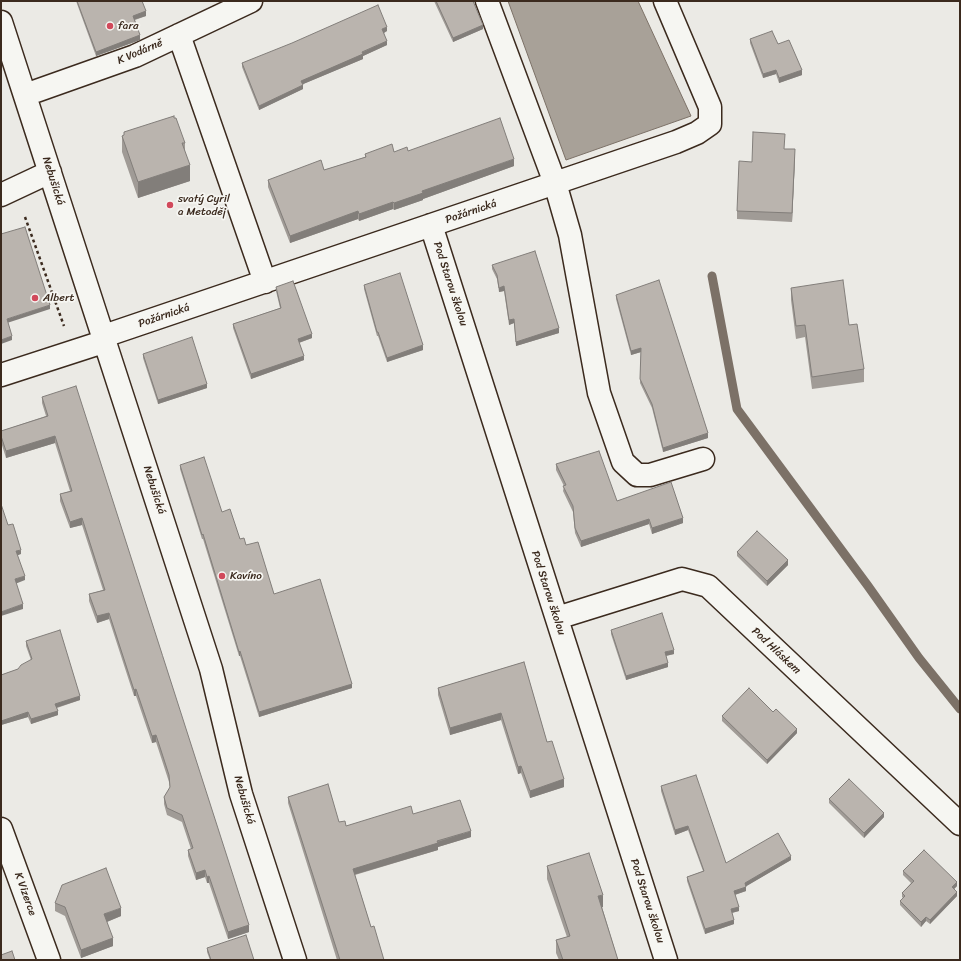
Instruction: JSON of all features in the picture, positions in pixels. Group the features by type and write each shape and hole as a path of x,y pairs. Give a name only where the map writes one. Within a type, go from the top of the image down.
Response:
{"street":[{"name":"K Vodárně","path":"25,95 135,56 251,1"},
{"path":"488,1 555,183 570,235 598,393 623,462 637,475 650,475 703,459"},
{"name":"Požárnická","path":"1,375 73,352 105,339 265,282 676,142 697,133 710,124 710,108 665,1"},
{"name":"Nebušická","path":"1,22 211,669 241,794 295,960"},
{"path":"179,35 265,282"},
{"path":"1,195 50,172"},
{"name":"Pod Starou školou","path":"431,226 666,960"},
{"name":"Pod Hláskem","path":"557,618 682,579 708,586 960,824"},
{"name":"K Vizerce","path":"1,829 49,960"}],"path":[{"path":"25,218 73,352"}],"shaded area":[{"path":"508,1 638,1 691,116 566,160"}],"building":[{"name":"fara","path":"77,1 142,1 146,11 133,16 140,35 96,52"},
{"path":"436,1 473,1 483,25 453,38"},
{"path":"378,5 387,27 382,29 387,41 362,52 363,54 301,81 303,85 259,106 242,63 292,43"},
{"path":"772,31 778,44 789,40 802,70 779,78 776,70 763,74 750,39"},
{"path":"174,116 185,143 182,143 190,165 138,182 122,136 124,135 124,132"},
{"path":"500,118 514,159 422,191 423,193 394,203 393,202 359,214 358,211 290,236 268,180 321,160 324,170 366,157 365,154 392,144 394,152 407,147 408,151"},
{"path":"753,132 785,134 784,149 795,149 792,213 737,211 739,161 752,162"},
{"path":"25,227 50,305 7,319 12,336 1,340 1,234"},
{"path":"535,251 559,328 516,342 514,319 509,320 504,286 499,288 497,275 492,265"},
{"path":"400,273 423,345 387,358 377,332 364,285"},
{"path":"659,280 708,433 663,448 652,404 640,379 641,348 631,351 616,295"},
{"path":"843,280 849,325 857,324 864,369 812,377 805,325 796,326 791,288"},
{"path":"293,281 312,334 298,339 304,356 251,374 233,324 281,308 276,287"},
{"path":"192,337 207,384 158,400 143,354"},
{"path":"76,386 249,925 228,932 209,876 207,877 205,870 196,873 188,850 193,848 182,815 167,808 164,797 170,787 169,775 156,735 152,736 136,689 134,690 109,613 97,616 89,594 105,590 82,518 70,522 60,494 72,491 55,436 6,451 1,436 1,431 48,416 42,397"},
{"path":"599,451 617,501 671,482 683,518 652,528 649,519 581,541 575,528 573,506 563,486 566,485 556,464"},
{"path":"204,457 222,512 230,509 240,539 244,538 246,545 258,542 274,594 320,579 352,684 259,712 180,465"},
{"path":"1,504 8,525 13,524 21,550 16,551 25,576 15,579 23,604 1,612"},
{"path":"757,531 788,560 767,581 737,552"},
{"path":"662,613 674,650 665,652 668,663 626,676 611,630"},
{"path":"60,630 80,696 55,704 58,711 31,719 28,712 1,721 1,675 18,669 21,665 32,659 26,641"},
{"path":"524,662 547,742 552,741 564,779 530,791 521,766 518,767 501,713 450,728 438,688"},
{"path":"749,688 773,712 776,709 797,729 767,760 722,716"},
{"path":"696,775 726,863 778,833 791,856 745,883 746,887 734,891 739,907 731,909 734,920 705,929 687,877 704,871 688,826 675,830 661,786"},
{"path":"849,779 884,813 864,833 829,799"},
{"path":"328,784 339,822 345,821 346,826 411,806 413,814 460,800 471,831 437,841 438,843 353,869 371,927 374,926 384,960 340,960 288,797"},
{"path":"924,850 957,882 952,887 957,892 930,920 926,917 921,922 900,901 905,896 902,893 914,881 903,871"},
{"path":"589,853 603,895 598,896 618,960 563,960 556,940 570,936 547,866"},
{"path":"106,868 121,908 104,914 113,938 81,950 65,907 55,903 62,885"},
{"path":"246,935 254,960 211,960 207,948"},
{"path":"12,951 15,960 1,960 1,955"}],"waterway":[{"path":"712,276 737,409 868,586 919,658 960,709"}],"place":[{"name":"fara","path":"110,26"},
{"name":"svatý Cyril a Metoděj","path":"170,205"},
{"name":"Albert","path":"35,298"},
{"name":"Kavíno","path":"222,576"}]}
